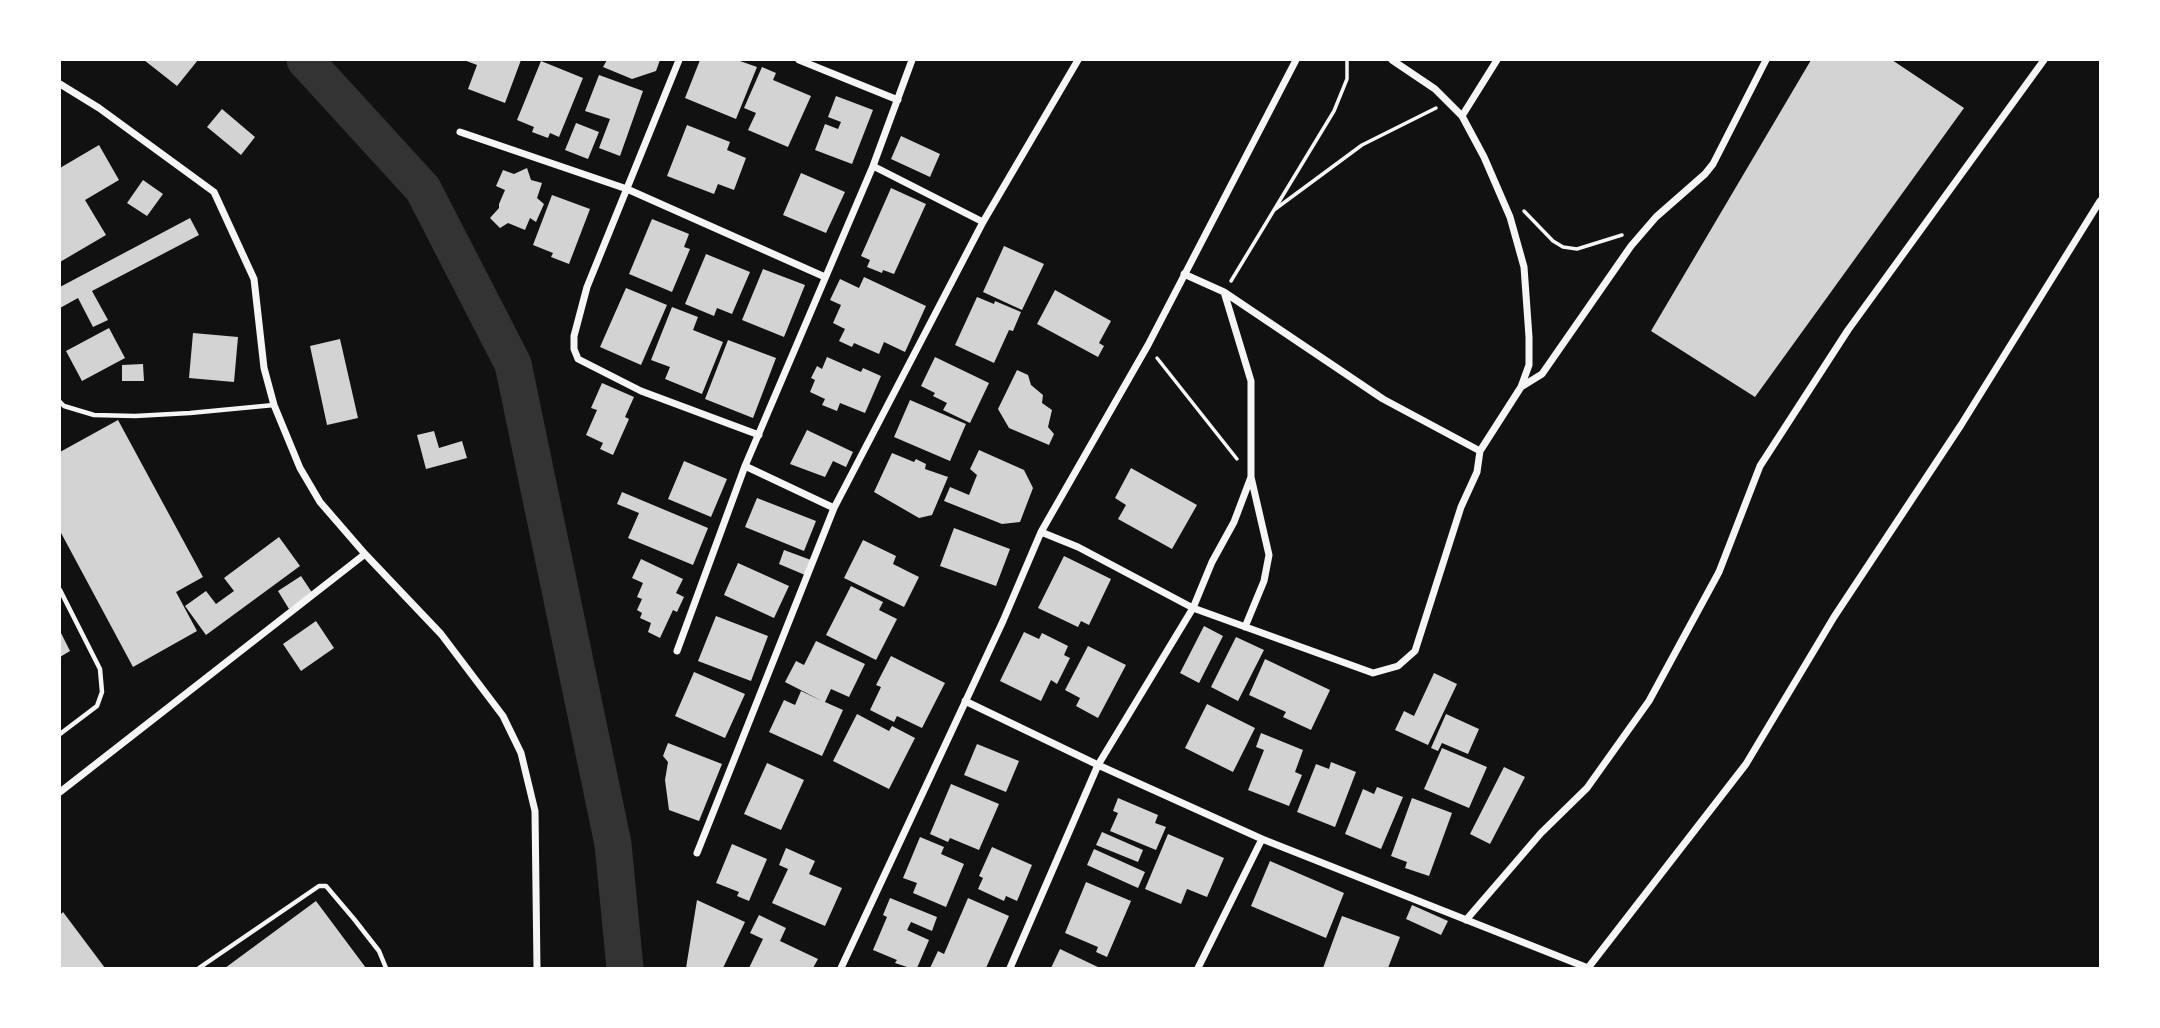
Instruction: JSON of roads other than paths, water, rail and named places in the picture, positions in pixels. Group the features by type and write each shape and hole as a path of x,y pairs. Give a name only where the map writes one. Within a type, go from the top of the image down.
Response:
{"street":[{"path":"679,60 587,288 574,336 574,349 578,359 641,391 759,435"},
{"path":"799,60 898,100"},
{"path":"677,651 745,466 873,166 912,60"},
{"path":"697,853 834,508 984,222 1078,60"},
{"path":"841,968 1003,621 1041,531 1148,345 1296,60"},
{"path":"1041,531 1078,547 1193,608 1373,673 1398,666 1415,651 1461,508 1477,472 1480,452 1521,387 1529,365 1529,347 1524,267 1510,217 1484,157 1461,116 1448,102 1435,89 1392,60"},
{"path":"1461,116 1497,60"},
{"path":"1521,387 1542,374 1651,223 1713,164 1766,60"},
{"path":"1466,920 1541,833 1587,788 1649,701 1718,572 1760,466 1848,330 2044,60"},
{"path":"60,84 99,108 214,192 254,279 264,368 274,405 300,468 320,502 441,634 503,716 521,754 535,811 537,968"},
{"path":"460,132 627,189 825,277"},
{"path":"873,166 984,222"},
{"path":"965,701 1262,839 1588,968 1746,764 1834,617 1961,425 2101,201"},
{"path":"1184,274 1224,292 1383,399 1480,452"},
{"path":"1224,292 1251,381 1251,477 1269,555 1264,581 1245,627"},
{"path":"745,466 834,508"},
{"path":"1010,968 1098,765 1193,608 1212,562 1234,522 1251,477"},
{"path":"60,792 365,554"},
{"path":"1198,968 1262,839"}],"lane":[{"path":"60,402 64,406 94,415 190,413 274,405"},
{"path":"60,590 100,669 102,692 97,706 60,734"},
{"path":"199,968 319,886 326,886 379,951 386,968"}],"waterway":[{"path":"305,60 423,189 513,364 613,844 625,968"}]}
